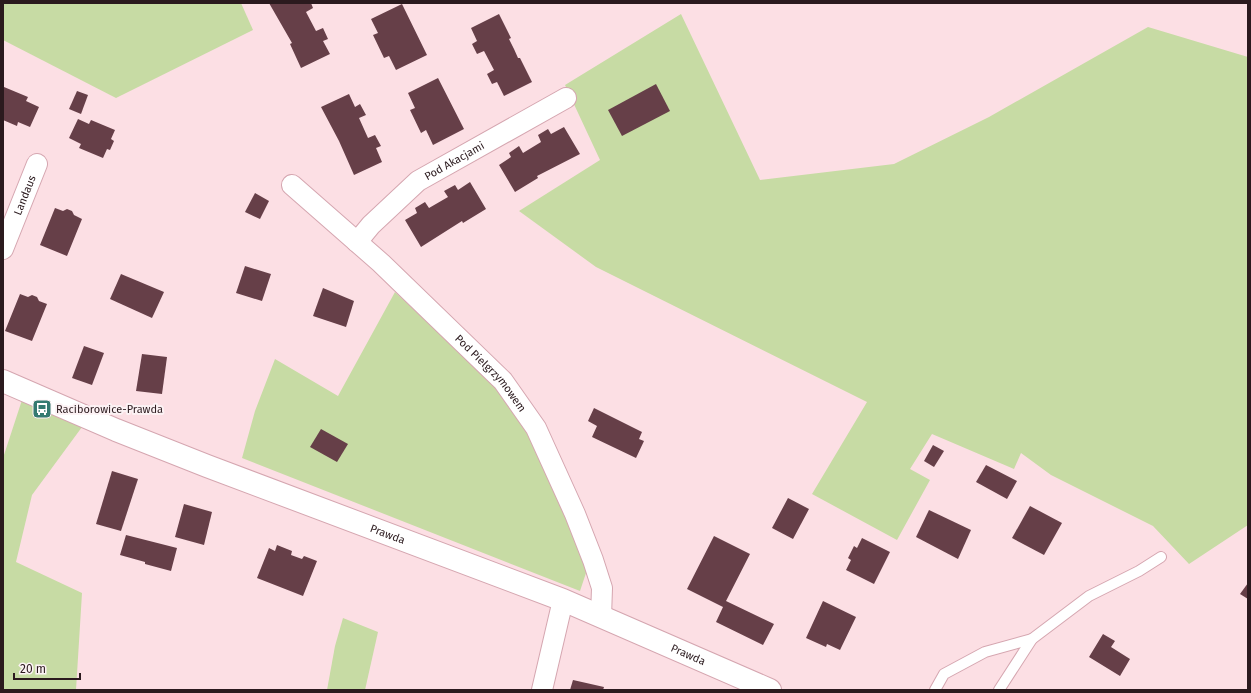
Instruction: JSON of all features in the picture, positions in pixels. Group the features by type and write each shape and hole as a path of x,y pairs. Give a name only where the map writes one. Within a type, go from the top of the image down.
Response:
{"street":[{"name":"Pod Akacjami","path":"357,242 371,226 418,180 566,98"},
{"name":"Landaus","path":"3,249 37,164"},
{"name":"Pod Pielgrzymowem","path":"292,185 357,242 503,381 536,428 593,560 602,588 601,616"},
{"name":"Prawda","path":"3,380 116,430 207,466 563,600 770,690"},
{"path":"542,690 563,600"}],"lane":[{"path":"999,690 1032,639 1089,596 1139,571 1161,557"},
{"path":"935,690 944,674 985,652 1032,639"}],"green space":[{"path":"3,3 241,3 253,30 116,98 3,40"},
{"path":"681,14 760,180 894,164 989,117 1148,27 1248,57 1248,525 1189,564 1153,526 1051,475 1021,453 1014,469 932,434 910,469 930,480 897,540 812,494 867,402 596,267 519,211 600,160 565,85"},
{"path":"395,292 487,377 536,442 587,570 580,591 242,458 255,411 275,359 338,396"},
{"path":"22,400 82,427 32,495 16,562 82,593 76,690 3,690 3,458"},
{"path":"343,618 378,632 365,690 327,690 335,646"}],"building":[{"path":"269,3 311,3 313,8 306,12 316,31 323,28 328,39 323,41 330,54 301,68 290,44 292,43"},
{"path":"402,4 427,55 396,70 389,56 384,58 373,35 378,33 371,19"},
{"path":"499,14 511,38 509,39 518,58 520,58 532,82 504,96 497,82 492,84 487,74 494,70 484,51 477,54 472,44 477,41 471,28"},
{"path":"438,78 464,129 433,145 426,130 421,133 410,110 415,108 408,93"},
{"path":"656,84 670,111 622,136 608,110"},
{"path":"4,87 28,97 26,101 39,107 30,127 18,122 17,126 3,120"},
{"path":"77,91 88,95 81,114 69,109"},
{"path":"349,94 355,107 360,104 366,115 359,118 368,138 375,135 381,146 376,148 382,162 354,175 339,141 321,107"},
{"path":"78,119 89,124 91,120 115,130 111,139 114,141 110,150 107,149 103,158 79,148 81,144 69,138"},
{"path":"564,127 580,154 537,176 538,178 515,192 499,165 511,157 509,153 519,146 523,153 541,142 538,135 548,129 551,134"},
{"path":"470,182 486,209 463,223 462,221 421,247 405,220 417,213 415,208 425,202 429,208 448,197 444,191 455,185 458,190"},
{"path":"255,193 269,201 260,219 245,212"},
{"path":"55,208 63,211 67,209 72,211 74,215 82,219 67,256 40,245"},
{"path":"245,266 271,274 262,301 236,293"},
{"path":"121,274 164,292 152,318 110,299"},
{"path":"323,288 354,301 346,327 313,316"},
{"path":"20,294 28,297 32,295 37,297 39,301 47,304 32,341 5,331"},
{"path":"84,346 104,353 92,385 72,378"},
{"path":"142,354 167,357 162,394 136,391"},
{"path":"594,408 642,432 639,439 644,441 636,458 592,437 597,426 588,421"},
{"path":"321,429 348,444 337,462 310,447"},
{"path":"933,445 944,451 934,467 924,461"},
{"path":"986,465 1017,481 1007,499 976,482"},
{"path":"112,471 138,479 121,531 96,524"},
{"path":"788,498 809,509 793,539 772,528"},
{"path":"184,504 212,512 204,545 175,537"},
{"path":"1030,506 1062,523 1044,555 1012,538"},
{"path":"929,510 971,530 958,559 916,537"},
{"path":"126,535 177,548 171,571 120,555"},
{"path":"714,536 750,554 726,601 774,624 763,645 716,622 723,607 687,589"},
{"path":"862,538 890,552 874,584 846,570 851,560 848,558 854,546 857,548"},
{"path":"277,545 292,551 291,555 302,559 304,556 317,561 303,596 257,578 269,548 275,551"},
{"path":"1248,583 1248,599 1240,594"},
{"path":"823,601 856,617 840,650 827,644 826,647 806,638"},
{"path":"1103,634 1115,641 1111,647 1130,659 1120,676 1089,657"},
{"path":"573,680 604,687 603,690 570,690"}],"place":[{"name":"Raciborowice-Prawda","path":"42,409"}]}
